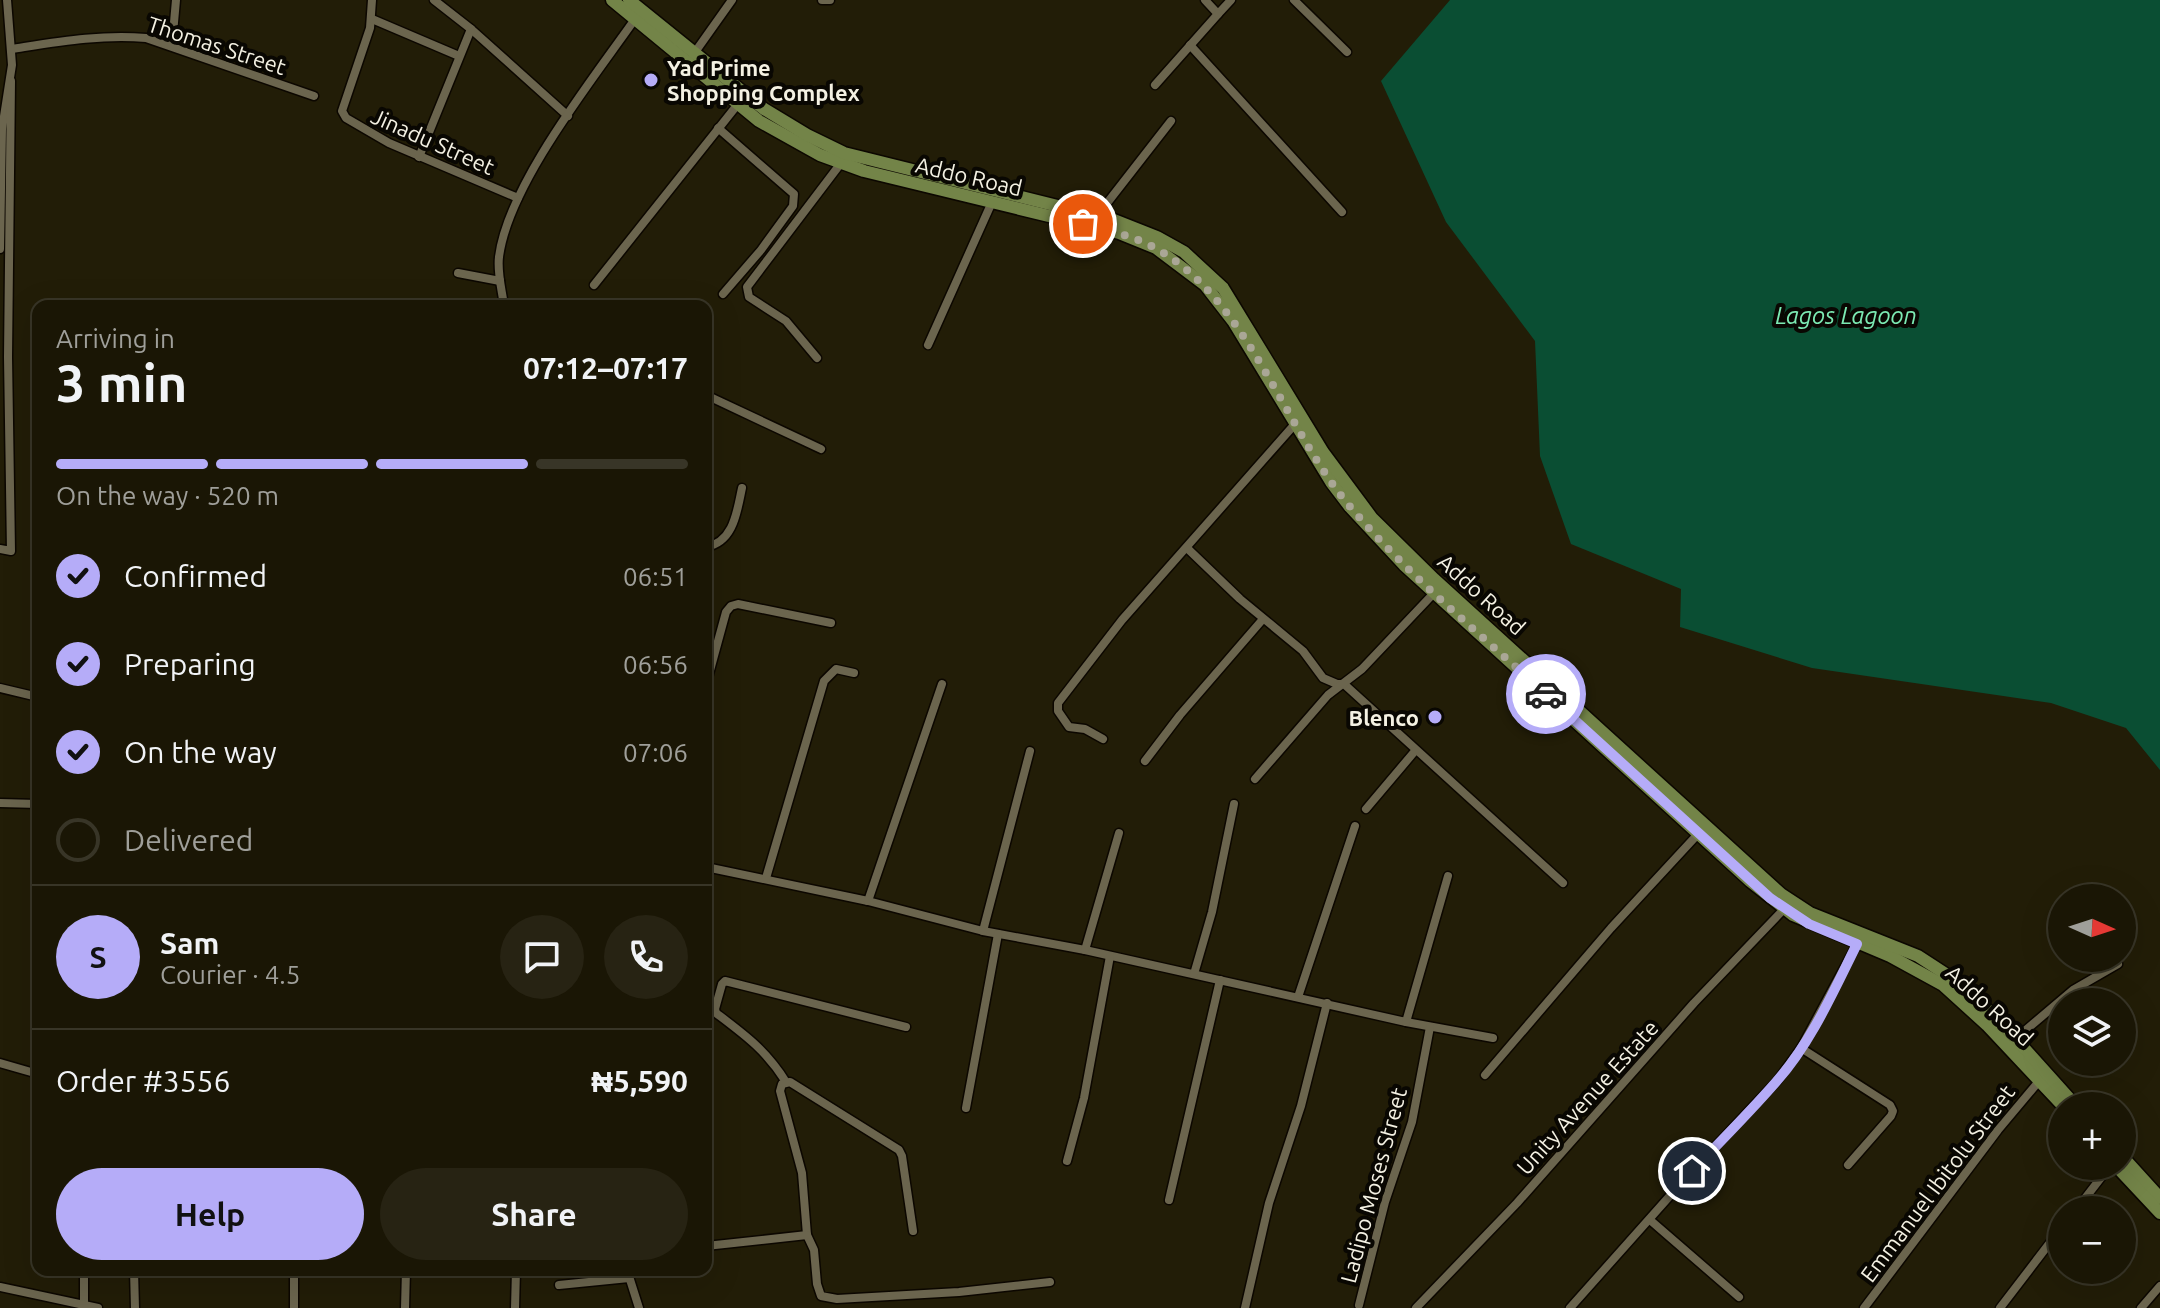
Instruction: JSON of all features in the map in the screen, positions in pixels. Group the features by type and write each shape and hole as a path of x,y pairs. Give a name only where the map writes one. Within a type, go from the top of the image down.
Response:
{"main road":[{"name":"Addo Road","path":"612,0 764,109 844,153 1132,226 1184,252 1214,279 1240,313 1323,452 1372,518 1434,579 1787,899 1810,913 1895,946 1934,965 1972,994 2063,1092"},
{"name":"Addo Road","path":"629,0 738,104 777,132 841,163 1119,233 1156,248 1190,272 1205,285 1233,321 1317,462 1350,507 1434,593 1784,909 1809,924 1913,967 1957,996 2051,1092"},
{"path":"2136,1171 2160,1198"},
{"path":"2129,1180 2160,1213"}],"street":[{"path":"0,549 11,551 8,357 11,49 7,0"},
{"path":"172,45 176,0"},
{"path":"372,0 372,19 459,56"},
{"path":"434,0 568,116"},
{"path":"692,58 732,0"},
{"path":"822,0 830,0"},
{"path":"1205,0 1218,14"},
{"path":"1155,85 1231,0"},
{"path":"1294,0 1347,52"},
{"name":"Jinadu Street","path":"372,19 344,106 346,118 419,157 518,198"},
{"path":"504,300 499,259 518,198 568,116 635,19"},
{"path":"419,157 471,29"},
{"name":"Thomas Street","path":"11,49 81,38 146,38 314,96"},
{"path":"1190,45 1342,212"},
{"path":"0,249 2,129 7,88 11,81"},
{"path":"594,285 738,104"},
{"path":"1097,216 1171,121"},
{"path":"718,128 795,198 793,206 761,250 723,294"},
{"path":"817,358 786,321 749,297 747,287 841,163"},
{"path":"928,345 992,202"},
{"path":"458,273 500,281"},
{"path":"712,398 821,449"},
{"path":"1103,739 1085,729 1069,727 1057,707 1122,620 1188,549 1244,479 1295,424"},
{"path":"712,544 730,530 742,488"},
{"path":"1188,549 1263,619 1311,658 1323,678 1344,684 1563,883"},
{"path":"1255,779 1328,695 1362,669 1434,593"},
{"path":"712,654 726,612 738,604 831,623"},
{"path":"1145,761 1180,715 1263,619"},
{"path":"766,878 824,681 836,669 854,673"},
{"path":"868,901 942,684"},
{"path":"0,688 32,696"},
{"path":"983,931 1030,751"},
{"path":"1366,809 1415,751"},
{"path":"0,803 32,804"},
{"path":"1194,974 1212,912 1234,804"},
{"path":"1298,997 1355,826"},
{"path":"1085,950 1119,833"},
{"path":"1485,1075 1611,928 1698,834"},
{"path":"712,868 868,901 983,931 1493,1038"},
{"path":"1406,1022 1448,876"},
{"name":"Unity Avenue Estate","path":"1416,1308 1517,1203 1694,1003 1784,909"},
{"path":"966,1108 998,934"},
{"path":"1570,1308 1777,1081 1801,1048 1857,944"},
{"path":"1067,1161 1084,1098 1110,956"},
{"path":"2014,1040 2073,990 2104,972"},
{"path":"1169,1200 1220,980"},
{"path":"906,1027 725,981 715,1009 774,1062 786,1082 899,1150 913,1231"},
{"path":"1245,1308 1269,1203 1301,1106 1327,1003"},
{"name":"Ladipo Moses Street","path":"1359,1305 1385,1202 1412,1122 1430,1027"},
{"path":"1801,1048 1890,1105 1893,1111 1848,1165"},
{"path":"0,1063 32,1072"},
{"name":"Emmanuel Ibitolu Street","path":"1864,1308 1998,1130 2040,1080"},
{"path":"786,1082 780,1091 802,1173 807,1235 815,1256 818,1291 825,1298 959,1292 1050,1282"},
{"path":"2087,1196 2099,1180"},
{"path":"1650,1220 1739,1297"},
{"path":"712,1245 807,1235"},
{"path":"2000,1308 2048,1245"},
{"path":"84,1276 84,1305"},
{"path":"134,1276 135,1308"},
{"path":"294,1276 294,1308"},
{"path":"405,1308 406,1276"},
{"path":"515,1308 516,1276"},
{"path":"559,1285 615,1276"},
{"path":"629,1276 639,1308"},
{"path":"2141,1308 2160,1286"},
{"path":"0,1287 98,1308"}],"water":[{"name":"Lagos Lagoon","path":"1450,0 2160,0 2160,770 2126,728 2051,703 1812,668 1680,627 1681,589 1571,544 1540,456 1535,341 1446,222 1381,81"}],"way so far":[{"path":"1083,224 1119,233 1156,248 1205,285 1233,321 1317,462 1350,507 1404,565 1546,694"}],"place":[{"name":"Yad Prime Shopping Complex","path":"651,80"},
{"name":"Blenco","path":"1435,717"}],"route":[{"path":"1546,694 1770,898 1809,924 1857,944 1792,1061 1692,1171"}]}
